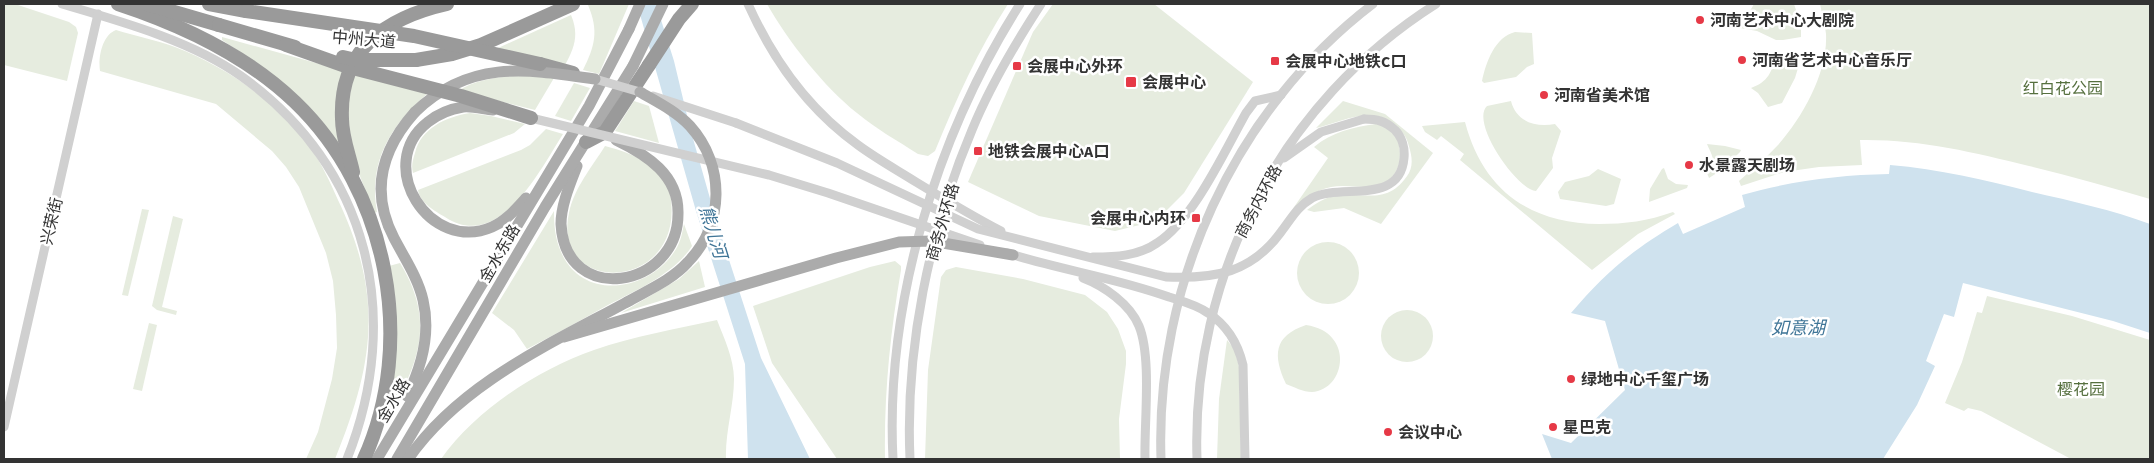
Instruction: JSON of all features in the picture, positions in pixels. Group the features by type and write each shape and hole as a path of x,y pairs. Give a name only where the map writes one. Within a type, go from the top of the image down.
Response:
{"highway":[{"path":"118,4 199,36 237,58 274,84 308,116 336,151 356,184"},
{"name":"中州大道","path":"147,4 286,45 356,60 416,60 452,54 481,45 567,7"},
{"path":"209,4 414,36 540,64 595,79"},
{"path":"364,459 382,403 388,365 389,308 385,276 373,228 356,184 342,120 343,92 352,65 366,44 384,28 413,13 447,4"},
{"path":"586,142 605,132 679,19 692,4"},
{"path":"286,45 345,66 461,96 531,118"}],"main road":[{"name":"金水东路","path":"433,366 589,106 640,4"},
{"name":"金水东路","path":"397,459 526,239 633,66 662,4"},
{"path":"380,456 418,373 425,346 426,329 423,300 415,275 388,226 381,195 385,163 399,130 435,95 456,84 481,75 521,70 595,79"},
{"path":"408,459 428,435 466,399 504,370 680,270 700,248 713,218 717,191 716,177 706,149 690,126 679,116 640,92"},
{"path":"531,118 492,110 464,107 436,116 416,136 409,150 406,176 414,200 435,221 455,229 480,231 492,228 512,214 555,160"},
{"path":"586,142 571,181 561,222 564,244 569,254 587,273 597,277 623,279 657,263 667,252 676,232 678,206 675,191 660,167 635,149 616,140"},
{"path":"564,337 836,258 899,242 931,240 1013,255"},
{"name":"金水路","path":"380,456 433,366"}],"street":[{"path":"62,4 123,22 216,61 240,76 282,110 304,133 319,153 350,208 361,239 371,280 374,347 364,408 358,431 347,459"},
{"path":"748,4 766,43 790,79 832,124 860,147 974,217 1017,240"},
{"name":"商务外环路","path":"893,459 893,407 897,356 904,308 924,215 941,162 957,122 1000,37 1020,4"},
{"name":"商务外环路","path":"910,459 910,408 920,311 941,220 972,129 1008,59 1041,4"},
{"path":"1161,459 1161,415 1166,358 1176,309 1206,218 1227,176 1260,123 1281,95 1320,52 1373,4"},
{"name":"商务内环路","path":"1197,459 1199,394 1206,342 1224,273 1239,232 1275,166 1313,113 1345,77 1390,36 1436,4"},
{"name":"兴荣街","path":"4,427 98,14"},
{"path":"595,79 697,109 802,148 961,223 978,229 1166,277 1180,278 1219,275 1244,266 1268,248 1296,211 1307,202 1321,194 1337,191 1364,192 1389,184 1398,175 1404,162 1405,154 1398,132 1382,120 1364,119 1322,132 1292,151 1275,166"},
{"path":"1086,257 1130,254 1157,244 1189,210 1255,101 1281,95"},
{"path":"531,118 616,140 768,175 828,193 950,236 1050,265 1148,289 1196,306 1223,324 1232,335 1240,352 1243,365 1245,459"},
{"path":"1050,265 1100,286 1127,307 1138,322 1143,340 1146,367 1145,459"}],"green space":[{"path":"4,4 15,4 69,22 76,27 78,33 67,81 4,65"},
{"path":"629,4 599,74 583,70 593,46 594,23 588,5"},
{"path":"767,4 1008,4 968,76 935,151 928,156 918,154 887,135 864,119 832,90 785,33"},
{"path":"1053,4 1154,4 1253,82 1184,193 1156,221 1115,231 1039,216 968,182 1033,32"},
{"path":"1754,4 1794,4 1801,25 1801,37 1776,40 1757,31 1740,28"},
{"name":"红白花公园","path":"1820,4 2150,4 2150,199 1987,156 1945,147 1882,140 1860,140 1862,165 1819,167 1784,172 1741,186 1739,181 1773,150 1787,134 1805,108 1812,93 1826,49 1826,30"},
{"path":"571,15 575,28 575,40 565,65 498,48"},
{"path":"116,30 168,45 194,55 250,88 282,115 297,131 310,147 326,173 353,235 368,299 368,330 365,360 358,392 335,459 306,459 318,432 332,379 337,348 333,281 326,253 299,187 286,167 272,151 216,104 100,71 100,60 104,42"},
{"path":"1515,32 1532,33 1534,64 1527,67 1516,77 1484,83 1482,81 1492,51 1502,39"},
{"path":"222,37 345,71 339,147 307,105 270,72 222,40"},
{"path":"1776,55 1801,55 1801,58 1795,78 1782,103 1768,107 1758,93 1751,88 1762,83 1768,76"},
{"path":"354,74 428,93 403,118 385,145 379,160 376,176 377,212 374,213 358,171 345,116"},
{"path":"524,75 554,78 535,110 458,91 482,81"},
{"path":"574,83 590,88 571,121 555,116"},
{"path":"634,101 649,106 659,143 615,131"},
{"path":"1343,101 1385,114 1433,153 1381,224 1344,208 1314,212 1307,210 1334,196 1384,194 1401,184 1411,169 1411,154 1405,137 1402,132 1383,119 1374,116 1355,117 1316,128"},
{"path":"1511,101 1517,114 1527,122 1540,125 1555,124 1561,131 1552,158 1553,168 1536,191 1527,187 1507,167 1498,154 1485,126 1483,114 1487,106"},
{"path":"470,113 525,124 514,133 413,173 412,163 418,144 429,130 452,117"},
{"path":"1465,122 1473,146 1497,184 1513,198 1531,209 1551,217 1574,222 1599,224 1627,223 1655,218 1673,212 1675,214 1638,234 1592,270 1460,160 1464,154 1441,136 1437,140 1425,132 1422,126"},
{"path":"1376,124 1386,127 1391,131 1397,139 1399,146 1400,160 1395,173 1390,179 1377,186 1337,186 1325,188 1310,196 1292,210 1328,158 1314,147 1328,137 1343,131"},
{"path":"546,129 563,134 530,186 500,216 483,224 465,225 445,217 425,203 419,195 418,190 521,150 530,145"},
{"path":"1707,144 1741,150 1723,169 1709,178 1707,173 1712,165 1713,158"},
{"path":"605,146 637,157 656,170 668,188 671,200 669,231 657,253 639,267 617,273 596,270 579,259 569,240 571,204 584,178"},
{"path":"1664,168 1668,179 1676,184 1688,185 1687,188 1649,202 1650,189"},
{"path":"1598,169 1621,179 1614,204 1606,206 1560,199 1558,192 1565,182 1589,176"},
{"path":"142,209 149,210 128,296 122,295"},
{"path":"554,211 557,242 561,252 571,268 585,279 600,285 634,282 651,274 665,263 676,249 684,224 692,246 675,265 643,287 527,349 514,330 492,313"},
{"path":"173,216 183,219 162,307 177,311 176,315 157,310 152,306"},
{"path":"1328,242 1340,244 1350,251 1357,261 1359,273 1357,285 1350,295 1340,302 1328,304 1316,302 1306,295 1299,285 1297,273 1299,261 1306,251 1316,244"},
{"path":"699,261 705,287 621,313 679,279"},
{"path":"895,261 901,266 901,270 889,364 885,459 837,459 772,363 753,306 870,267"},
{"path":"400,263 412,287 419,309 418,350 403,390 379,432 396,323 396,303 389,266"},
{"path":"956,267 1023,279 1085,295 1107,312 1118,329 1126,351 1119,419 1120,459 925,459 928,370 941,277 946,270"},
{"name":"樱花园","path":"1987,296 2072,316 2150,340 2150,459 2071,459 1981,411 1968,408 1964,411 1945,403 1962,362 1977,312 1982,313"},
{"path":"1407,310 1421,314 1429,322 1433,336 1429,350 1421,358 1407,362 1393,358 1385,350 1381,336 1385,322 1393,314"},
{"path":"717,320 734,371 734,389 726,459 441,459 455,441 490,408 530,380 572,358 624,341"},
{"path":"149,323 157,325 142,391 133,389"},
{"path":"1306,325 1322,330 1332,338 1338,349 1340,360 1338,372 1332,382 1324,389 1312,392 1286,384 1279,365 1278,356 1282,341 1287,335"},
{"path":"1227,340 1235,350 1239,367 1241,459 1217,459 1219,399"}],"water":[{"name":"熊儿河","path":"637,4 656,4 674,61 690,128 717,223 761,358 810,459 748,459 745,364 696,211"},
{"name":"如意湖","path":"1890,165 1926,169 1979,179 2092,206 2150,224 2150,333 2113,321 1963,283 1954,317 1944,314 1926,361 1935,366 1917,405 1883,459 1552,459 1542,434 1571,443 1625,390 1605,321 1571,313 1620,263 1678,223 1683,234 1745,207 1742,195 1815,180 1889,174"}],"place":[{"name":"河南艺术中心大剧院","path":"1700,20"},
{"name":"河南省艺术中心音乐厅","path":"1742,60"},
{"name":"会展中心地铁C口","path":"1275,61"},
{"name":"会展中心外环","path":"1017,66"},
{"name":"会展中心","path":"1131,82"},
{"name":"河南省美术馆","path":"1544,95"},
{"name":"地铁会展中心A口","path":"978,151"},
{"name":"水景露天剧场","path":"1689,165"},
{"name":"会展中心内环","path":"1196,218"},
{"name":"绿地中心千玺广场","path":"1571,379"},
{"name":"星巴克","path":"1553,427"},
{"name":"会议中心","path":"1388,432"}]}
